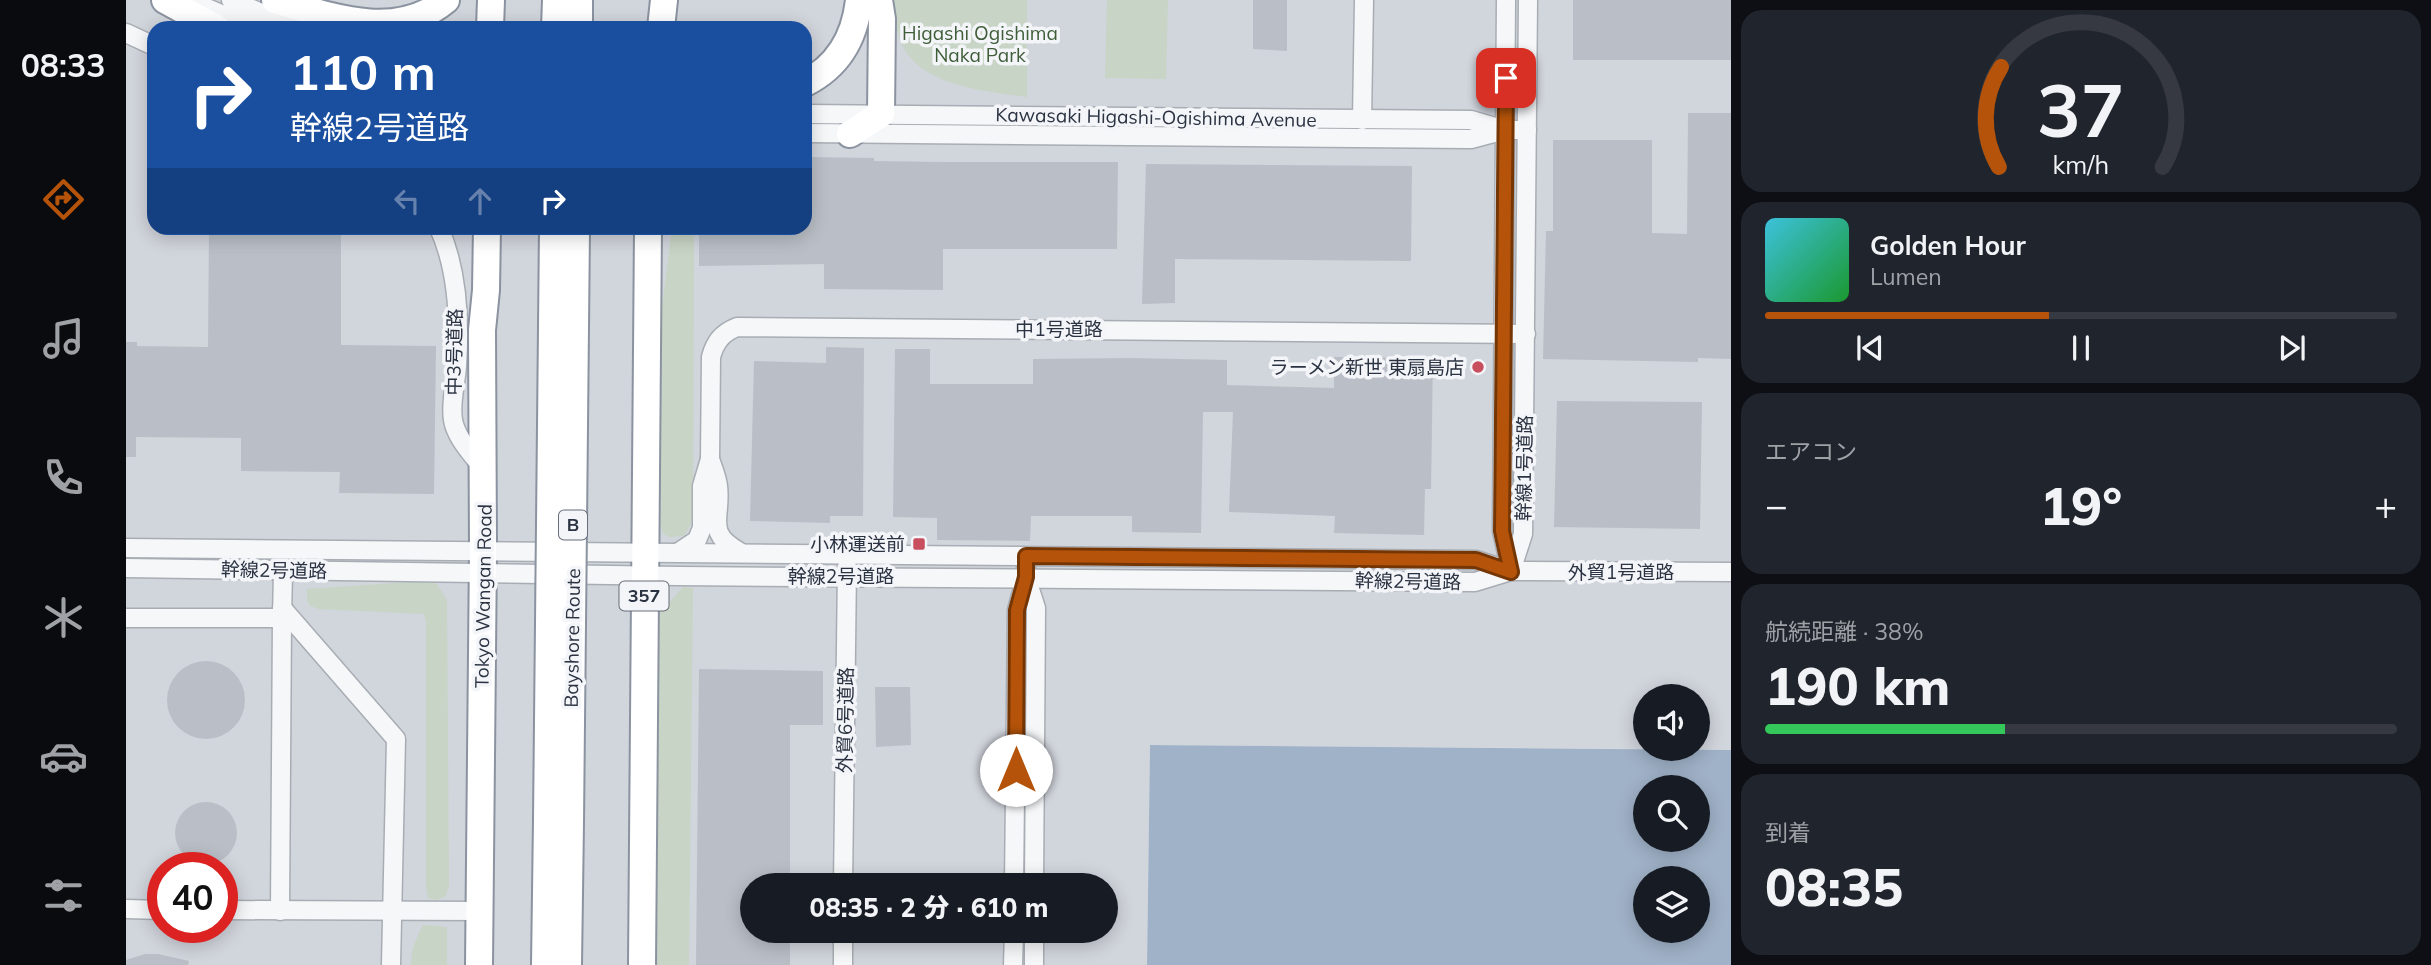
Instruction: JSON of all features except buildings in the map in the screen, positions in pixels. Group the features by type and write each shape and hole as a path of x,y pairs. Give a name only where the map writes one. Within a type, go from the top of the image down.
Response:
{"highway":[{"path":"165,0 203,21"},
{"path":"275,0 338,18 363,21"},
{"path":"394,21 416,18 446,0"},
{"path":"555,21 556,0"},
{"path":"579,0 579,21"},
{"path":"649,0 649,21"},
{"path":"662,21 664,0"},
{"path":"812,78 830,66 846,46 853,32 859,0"},
{"path":"850,134 881,114 880,0"},
{"path":"468,235 482,330"},
{"name":"Tokyo Wangan Road","path":"479,965 484,470 482,330 487,235"},
{"name":"Bayshore Route","path":"553,235 558,821 568,965"},
{"name":"Bayshore Route","path":"545,965 558,821 576,235"},
{"name":"357","path":"642,965 648,235"}],"street":[{"path":"188,0 238,21"},
{"path":"231,0 280,21"},
{"path":"1362,120 1364,0"},
{"name":"幹線1号道路","path":"1506,0 1502,531 1511,572"},
{"name":"幹線1号道路","path":"1511,572 1523,534 1528,0"},
{"path":"126,33 147,43"},
{"name":"Kawasaki Higashi-Ogishima Avenue","path":"812,114 1471,120 1505,130"},
{"name":"Kawasaki Higashi-Ogishima Avenue","path":"812,133 1471,139 1505,130 1527,130"},
{"name":"中3号道路","path":"442,235 449,256 456,296 457,366 453,418 457,432 484,470"},
{"name":"中1号道路","path":"679,552 691,546 700,535 702,486 710,459 711,357 714,346 723,335 737,327 1526,334"},
{"name":"中1号道路","path":"710,459 718,485 719,537 741,552"},
{"name":"幹線2号道路","path":"126,548 483,562 645,563 679,552 1476,560 1511,572"},
{"name":"外貿6号道路","path":"843,873 847,554"},
{"path":"1014,873 1017,610 1026,577 1026,556"},
{"name":"幹線2号道路","path":"126,568 284,571 483,562"},
{"name":"幹線2号道路","path":"645,563 678,576 1475,582 1511,572"},
{"path":"281,911 284,571"},
{"name":"外貿1号道路","path":"1511,572 1731,572"},
{"path":"1026,577 1036,608 1034,873"},
{"path":"126,618 282,613 396,739 391,965"},
{"path":"126,909 147,910"},
{"path":"238,911 480,911"},
{"path":"843,943 843,965"},
{"path":"1013,965 1014,943"},
{"path":"1034,943 1034,965"}],"shaded area":[{"path":"126,0 1731,0 1731,750 1710,750 1710,684 1633,684 1633,749 1150,745 1147,965 126,965"}],"green space":[{"name":"Higashi Ogishima Naka Park","path":"891,0 1027,0 1027,97 948,82 920,67 902,44"},
{"path":"1107,0 1168,0 1166,79 1105,78"},
{"path":"671,235 694,235 693,521 684,536 668,537 663,533 660,523 662,308"},
{"path":"425,581 437,584 447,600 449,886 445,897 435,900 428,898 426,886 424,614 319,609 310,606 307,600 307,589"},
{"path":"683,587 693,588 689,965 655,965 658,615"},
{"path":"423,925 447,927 447,965 411,965 414,944"}],"water":[{"path":"1150,745 1633,749 1633,761 1710,761 1710,750 1731,750 1731,965 1147,965"}],"place":[{"name":"ラーメン新世 東扇島店","path":"1478,367"},
{"name":"小林運送前","path":"919,544"}],"route":[{"path":"1016,770 1017,610 1026,577 1026,556 1476,560 1511,572 1502,531 1506,78"}]}
